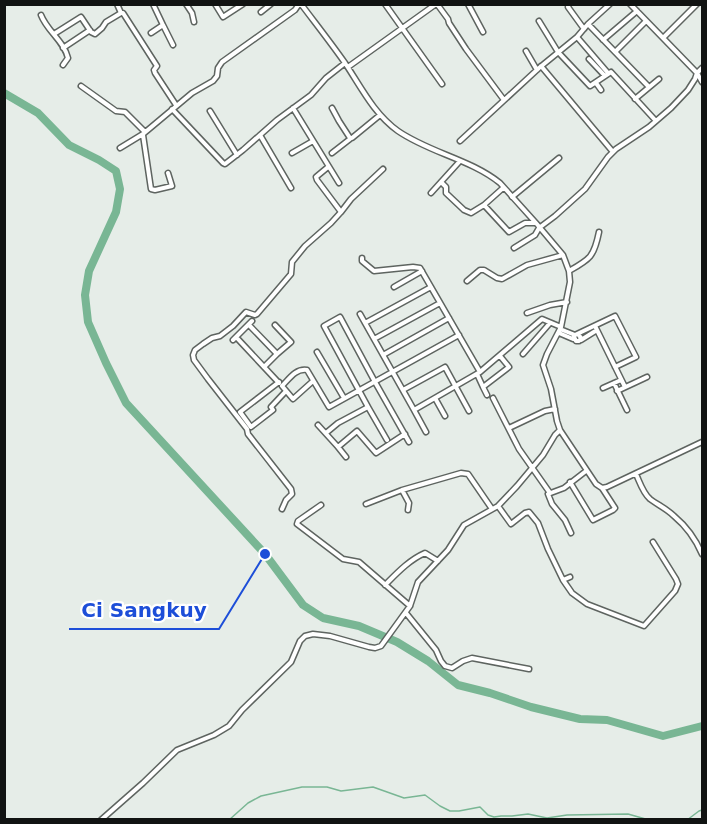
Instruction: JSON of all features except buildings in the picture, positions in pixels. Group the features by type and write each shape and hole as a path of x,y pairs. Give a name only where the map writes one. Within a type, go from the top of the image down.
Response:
{"street":[{"path":"117,4 158,66 154,70 155,73 176,105"},
{"path":"153,4 173,45"},
{"path":"186,4 194,22"},
{"path":"215,4 223,17 243,4"},
{"path":"261,12 272,4"},
{"path":"120,148 144,133 192,93 213,81 222,62 295,10 300,4 330,41 369,101 381,115 398,131 419,144 486,173 512,197 563,255 570,282 567,302 560,329 543,365 560,430 586,471 615,507 593,520 570,482"},
{"path":"385,4 442,84"},
{"path":"468,4 483,32"},
{"path":"569,4 568,7 584,29"},
{"path":"460,141 541,66 577,37 610,4"},
{"path":"630,4 697,72 702,82"},
{"path":"663,38 697,4"},
{"path":"172,109 223,164 227,163 317,89 326,78 403,30 435,5 448,19 466,49 504,100"},
{"path":"603,40 637,11"},
{"path":"54,34 81,16 95,34 106,22 121,13"},
{"path":"41,15 68,58 63,65"},
{"path":"539,21 558,52 590,86 611,72 657,121"},
{"path":"615,52 646,21"},
{"path":"588,24 649,87"},
{"path":"151,33 163,25"},
{"path":"63,48 90,30"},
{"path":"577,37 607,75"},
{"path":"526,51 537,70"},
{"path":"589,59 607,75"},
{"path":"541,66 613,152"},
{"path":"514,248 535,236 539,228 585,189 613,152 657,121 685,94 697,72 702,68"},
{"path":"635,99 659,79"},
{"path":"596,83 601,90"},
{"path":"81,86 116,111 125,112 144,133 151,189 172,186 168,174"},
{"path":"293,108 339,183"},
{"path":"332,108 348,137 351,138"},
{"path":"210,111 237,155"},
{"path":"332,153 381,115"},
{"path":"260,135 291,188"},
{"path":"292,153 313,141"},
{"path":"512,197 559,158"},
{"path":"430,193 460,161"},
{"path":"328,167 316,177 341,212"},
{"path":"282,509 292,494 291,489 248,434 247,429 194,360 193,355 195,350 203,344 220,336 233,326 246,312 257,314 291,274 292,262 311,239 331,223 351,199 383,169"},
{"path":"441,182 446,187 446,193 466,212 471,213 503,188"},
{"path":"484,205 509,232 525,223 536,223"},
{"path":"569,271 589,259 596,246 599,232"},
{"path":"467,281 480,270 502,279 527,265 563,255"},
{"path":"362,258 362,261 374,272 420,268 459,335 487,395"},
{"path":"394,287 422,272"},
{"path":"365,323 431,287"},
{"path":"527,314 550,305 567,302"},
{"path":"374,339 440,303"},
{"path":"360,314 426,432"},
{"path":"387,440 324,326 340,316 409,442"},
{"path":"576,336 578,342 615,316 636,357 615,367"},
{"path":"383,355 449,318"},
{"path":"414,410 478,373 542,319 576,336 596,328"},
{"path":"277,354 250,323 235,339 293,399 314,381"},
{"path":"523,354 550,323"},
{"path":"264,367 291,342 275,325"},
{"path":"596,328 625,387"},
{"path":"286,391 273,404 271,407 273,410 251,426 240,412 302,369 307,370 329,407 459,335"},
{"path":"317,352 344,398"},
{"path":"483,387 509,367 500,356"},
{"path":"403,390 445,367 469,411"},
{"path":"617,391 647,377"},
{"path":"603,388 621,380"},
{"path":"614,383 627,410"},
{"path":"435,398 445,416"},
{"path":"493,398 519,449 550,493 548,495 552,504 564,519 571,533"},
{"path":"326,434 338,423 368,407"},
{"path":"508,428 545,411 555,409"},
{"path":"318,425 346,457"},
{"path":"101,819 177,750 214,735 229,726 291,662 300,641 305,636 313,634 330,636 375,648 381,645 406,613 418,582 448,550 464,525 498,506 543,455 560,430"},
{"path":"338,447 357,431 376,453 405,434"},
{"path":"602,488 607,488 702,442"},
{"path":"550,493 561,490 586,471"},
{"path":"366,504 402,490 465,473 468,474 492,510"},
{"path":"636,474 645,494 677,518 693,537 702,554"},
{"path":"402,490 409,503 408,510"},
{"path":"321,505 297,524 343,559 359,562 410,606"},
{"path":"498,506 510,524 527,512 536,520 563,580 572,593 587,604 644,626 678,585 653,542"},
{"path":"385,585 410,561 425,553 438,561"},
{"path":"563,580 570,577"},
{"path":"406,613 436,650 441,661 449,668 472,658 529,669"}],"waterway":[{"path":"4,93 38,113 69,145 116,171 120,189 116,212 89,271 85,295 88,322 126,403 265,554 303,605 323,618 359,626 397,642 428,661 458,685 531,707 580,719 607,720 663,736 702,726"},
{"path":"229,820 248,803 261,796 302,787 327,787 341,791 373,787 404,798 425,795 450,811 480,807 488,815 494,817 528,814 547,818 567,815 628,814 649,820"},
{"path":"687,820 702,810"}],"place":[{"name":"Ci Sangkuy","path":"265,554"}]}
